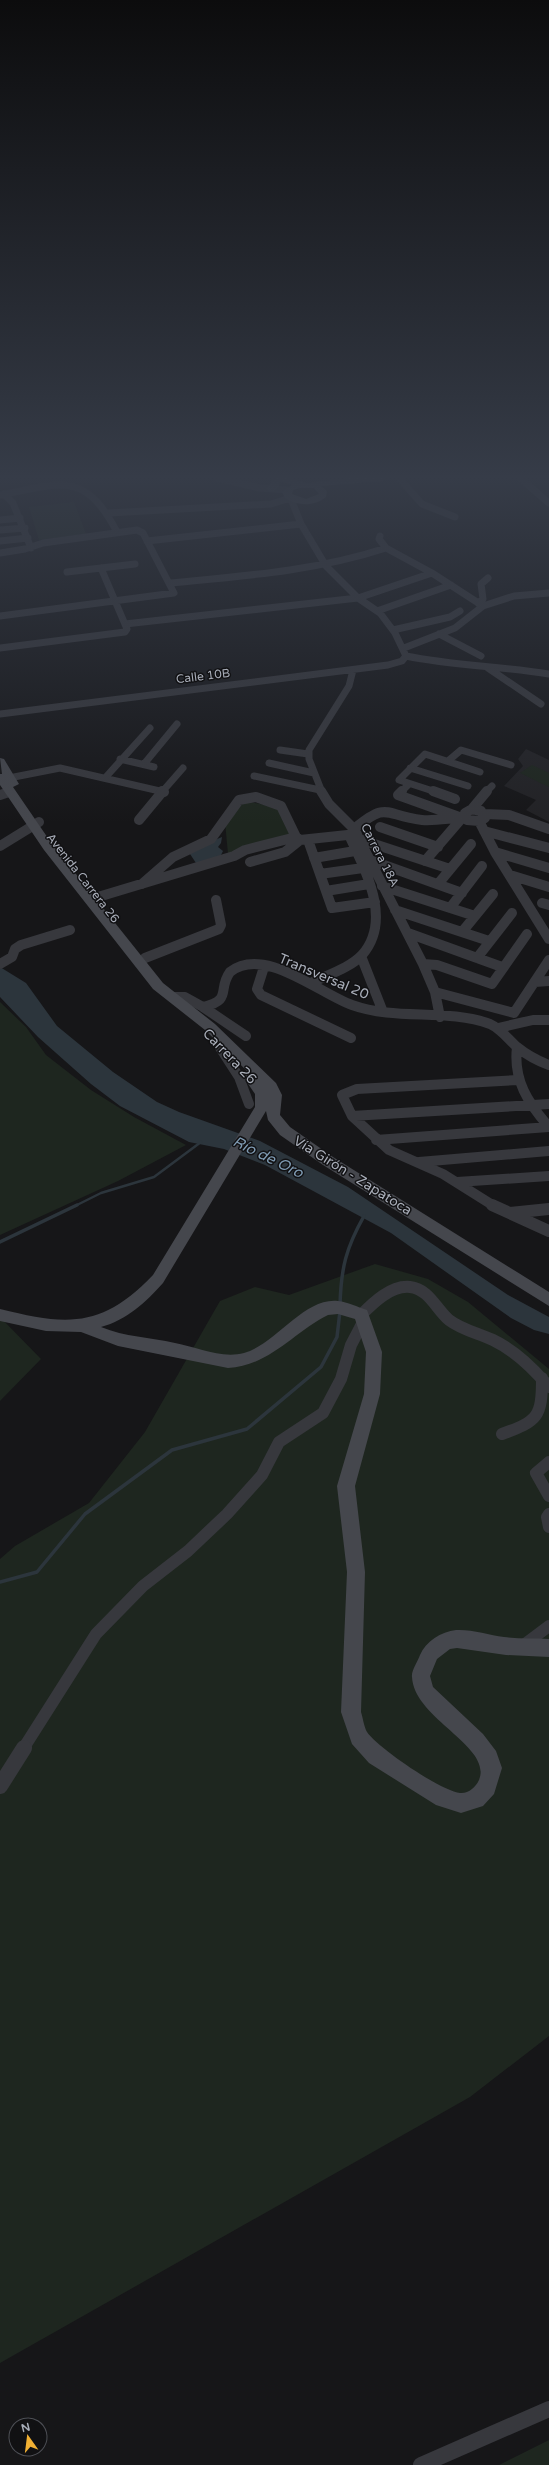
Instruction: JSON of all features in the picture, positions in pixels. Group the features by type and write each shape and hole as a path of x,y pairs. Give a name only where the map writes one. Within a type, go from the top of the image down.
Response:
{"street":[{"path":"0,648 125,632 127,629 111,593"},
{"path":"0,616 171,595 174,593"},
{"path":"353,593 377,611 393,630 405,652 444,664 514,668 549,674"},
{"path":"125,624 358,598 373,593"},
{"path":"377,611 428,593"},
{"path":"464,593 481,604 514,596 549,593"},
{"path":"481,604 483,599 482,593"},
{"name":"Calle 10B","path":"0,714 395,664 402,661 405,652 459,625 481,604"},
{"path":"393,630 450,617 460,611"},
{"path":"440,634 481,656"},
{"path":"488,667 541,704"},
{"path":"280,750 308,754 313,740 349,686 353,670"},
{"path":"144,764 177,724"},
{"path":"105,778 120,759 150,728"},
{"path":"448,761 461,750 511,765"},
{"name":"Carrera 18A","path":"308,754 320,790 355,835 408,932 435,992 440,1017"},
{"path":"455,799 399,780 425,754 480,772"},
{"path":"120,759 154,767"},
{"name":"Avenida Carrera 26","path":"0,761 5,778 36,824 158,986 200,1013"},
{"path":"269,763 314,773"},
{"path":"5,778 60,768 164,792"},
{"path":"139,820 183,768"},
{"path":"410,768 468,786"},
{"path":"254,776 320,790"},
{"name":"Avenida Carrera 26","path":"5,778 4,793 36,824 98,897 146,958 171,995"},
{"path":"409,784 398,795 464,817 471,821 496,812 549,829"},
{"path":"425,861 464,817 465,813 472,809 476,802 492,786"},
{"path":"142,884 173,857 211,839 236,803 243,798 256,797 281,806 314,858 332,908 375,902"},
{"path":"472,809 482,818 484,831 495,852 549,939"},
{"path":"311,983 362,956 375,930 377,922 375,902 356,851 355,835 372,814 384,811 422,820 464,817"},
{"path":"0,846 36,824"},
{"path":"380,827 438,847"},
{"path":"484,831 548,849 549,848"},
{"path":"98,897 234,856 245,850 301,839 355,835 450,869"},
{"path":"250,862 290,850 297,846 301,839"},
{"path":"438,884 471,844"},
{"path":"314,858 356,851"},
{"path":"495,852 549,868"},
{"path":"370,860 462,893"},
{"path":"450,908 482,866"},
{"path":"320,874 363,868"},
{"path":"510,875 549,887"},
{"path":"326,891 369,884"},
{"path":"382,886 475,916"},
{"path":"462,932 493,894"},
{"path":"146,958 219,929 221,920 216,900"},
{"path":"395,910 489,942"},
{"path":"476,958 512,912"},
{"path":"538,922 549,926"},
{"path":"0,964 12,957 15,949 21,945 70,930"},
{"path":"408,932 502,967"},
{"path":"423,964 437,965 491,984 527,934"},
{"path":"362,956 383,1012"},
{"path":"435,992 514,1013 518,1010 549,960"},
{"name":"Transversal 20","path":"200,1013 222,999 226,977 232,970 248,966 264,967 291,974 351,1005 383,1012 478,1021 498,1028 517,1047 549,1065"},
{"path":"264,967 257,989 261,996 351,1038"},
{"path":"535,982 549,981"},
{"path":"200,1013 246,1036"},
{"name":"Carrera 26","path":"86,1327 128,1308 148,1291 158,1279 225,1166 257,1117 263,1101 258,1085 203,1030 200,1013"},
{"name":"Vía Girón - Zapatoca","path":"200,1013 271,1086 275,1095 273,1116 285,1131 328,1161 549,1300"},
{"path":"498,1028 533,1020 549,1020"},
{"path":"219,1046 239,1077 249,1104"},
{"path":"517,1047 515,1057 518,1080 531,1105 549,1127"},
{"path":"518,1080 351,1090 342,1095 352,1116 376,1140 389,1150 457,1182 478,1197 549,1230"},
{"path":"352,1116 549,1104"},
{"path":"376,1140 549,1127"},
{"path":"416,1162 549,1151"},
{"path":"457,1182 549,1176"},
{"path":"510,1213 549,1209"},
{"path":"0,1786 96,1634 143,1586 188,1551 227,1514 262,1475 279,1442 323,1413 341,1379 351,1345 369,1306 396,1290 410,1287 417,1289 427,1294 451,1321 516,1354 545,1382 541,1412 535,1421 502,1434"},
{"path":"0,1315 58,1328 86,1327 99,1334 123,1341 175,1349 220,1360 238,1361 248,1358 275,1344 313,1317 339,1308 362,1319 374,1352 372,1394 346,1486 356,1572 351,1712 359,1737 376,1756 443,1798 461,1803 476,1799 487,1787 491,1776 492,1768 489,1758 476,1741 436,1706 425,1692 421,1676 430,1652 446,1641 457,1639 521,1647 549,1648"},
{"path":"549,1462 537,1470 536,1473 549,1496"},
{"path":"549,1514 547,1517 549,1527"},
{"path":"521,1647 549,1626"},
{"path":"421,2465 549,2409"}],"shaded area":[{"path":"526,749 549,760 549,822 526,810 536,800 504,786 523,766 518,759"},
{"path":"532,765 549,773 549,787 520,773"},
{"path":"245,801 277,807 290,834 228,854 225,822"},
{"path":"0,1002 26,1027 46,1055 91,1090 134,1117 186,1145 118,1181 0,1235"},
{"path":"375,1264 428,1279 468,1302 549,1369 549,2036 470,2097 0,2363 0,1559 15,1546 89,1503 145,1432 220,1301 255,1287 289,1295"},
{"path":"0,1317 41,1359 0,1401"},
{"path":"549,2440 549,2465 499,2465"}],"water":[{"path":"222,837 221,843 218,847 223,851 220,857 196,863 188,851"},
{"name":"Río de Oro","path":"0,967 26,983 57,1026 113,1072 157,1102 179,1112 260,1141 348,1187 508,1295 549,1317 549,1334 534,1330 511,1318 391,1233 265,1165 224,1149 189,1142 120,1106 91,1084 38,1037 0,997"}],"waterway":[{"path":"77,1205 101,1193 154,1177 201,1142"},
{"path":"0,1242 77,1205"},
{"path":"340,1305 343,1269 349,1248 364,1216"},
{"path":"0,1582 37,1572 85,1514 172,1450 247,1429 321,1367 337,1337 340,1311"}]}
